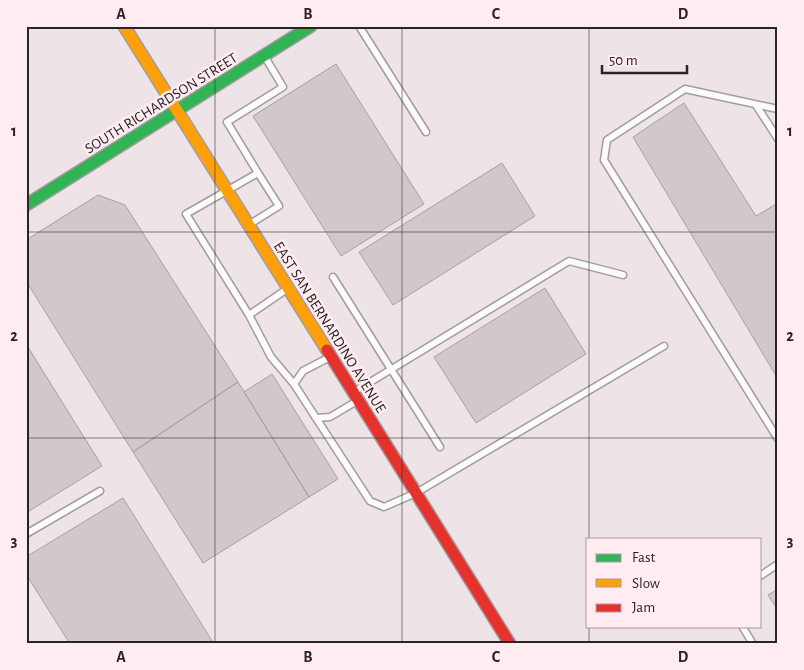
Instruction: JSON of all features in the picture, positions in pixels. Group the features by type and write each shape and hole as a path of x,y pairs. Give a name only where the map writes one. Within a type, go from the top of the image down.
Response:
{"main road":[{"name":"EAST SAN BERNARDINO AVENUE","path":"124,26 510,644"},
{"name":"SOUTH RICHARDSON STREET","path":"26,205 311,26"}],"lane":[{"path":"359,26 426,132"},
{"path":"248,225 279,206 227,122 283,87 264,56"},
{"path":"778,109 685,89 607,140 604,160 778,438"},
{"path":"756,105 778,140"},
{"path":"258,173 186,214 249,315 271,357 294,384 370,501 384,508 416,493 664,346"},
{"path":"316,418 330,417 392,369 569,261 624,275"},
{"path":"333,277 440,447"},
{"path":"249,315 288,288"},
{"path":"294,384 303,371 330,356"},
{"path":"26,534 100,491"},
{"path":"762,575 778,564"},
{"path":"743,628 753,644"}],"building":[{"path":"336,64 424,204 341,256 253,116"},
{"path":"684,103 756,216 778,203 778,379 633,137"},
{"path":"502,163 535,216 393,305 359,252"},
{"path":"98,195 125,205 238,382 133,452 26,281 26,240"},
{"path":"545,288 586,354 476,423 434,357"},
{"path":"26,344 102,466 26,513"},
{"path":"272,374 338,479 309,497 244,392"},
{"path":"238,382 309,497 203,563 133,452"},
{"path":"123,498 214,644 70,644 26,574 26,557"},
{"path":"778,589 778,610 768,595"}],"traffic: fast":[{"path":"26,205 311,26"}],"traffic: slow":[{"path":"124,26 327,350"}],"traffic: jam":[{"path":"327,350 510,644"}]}
